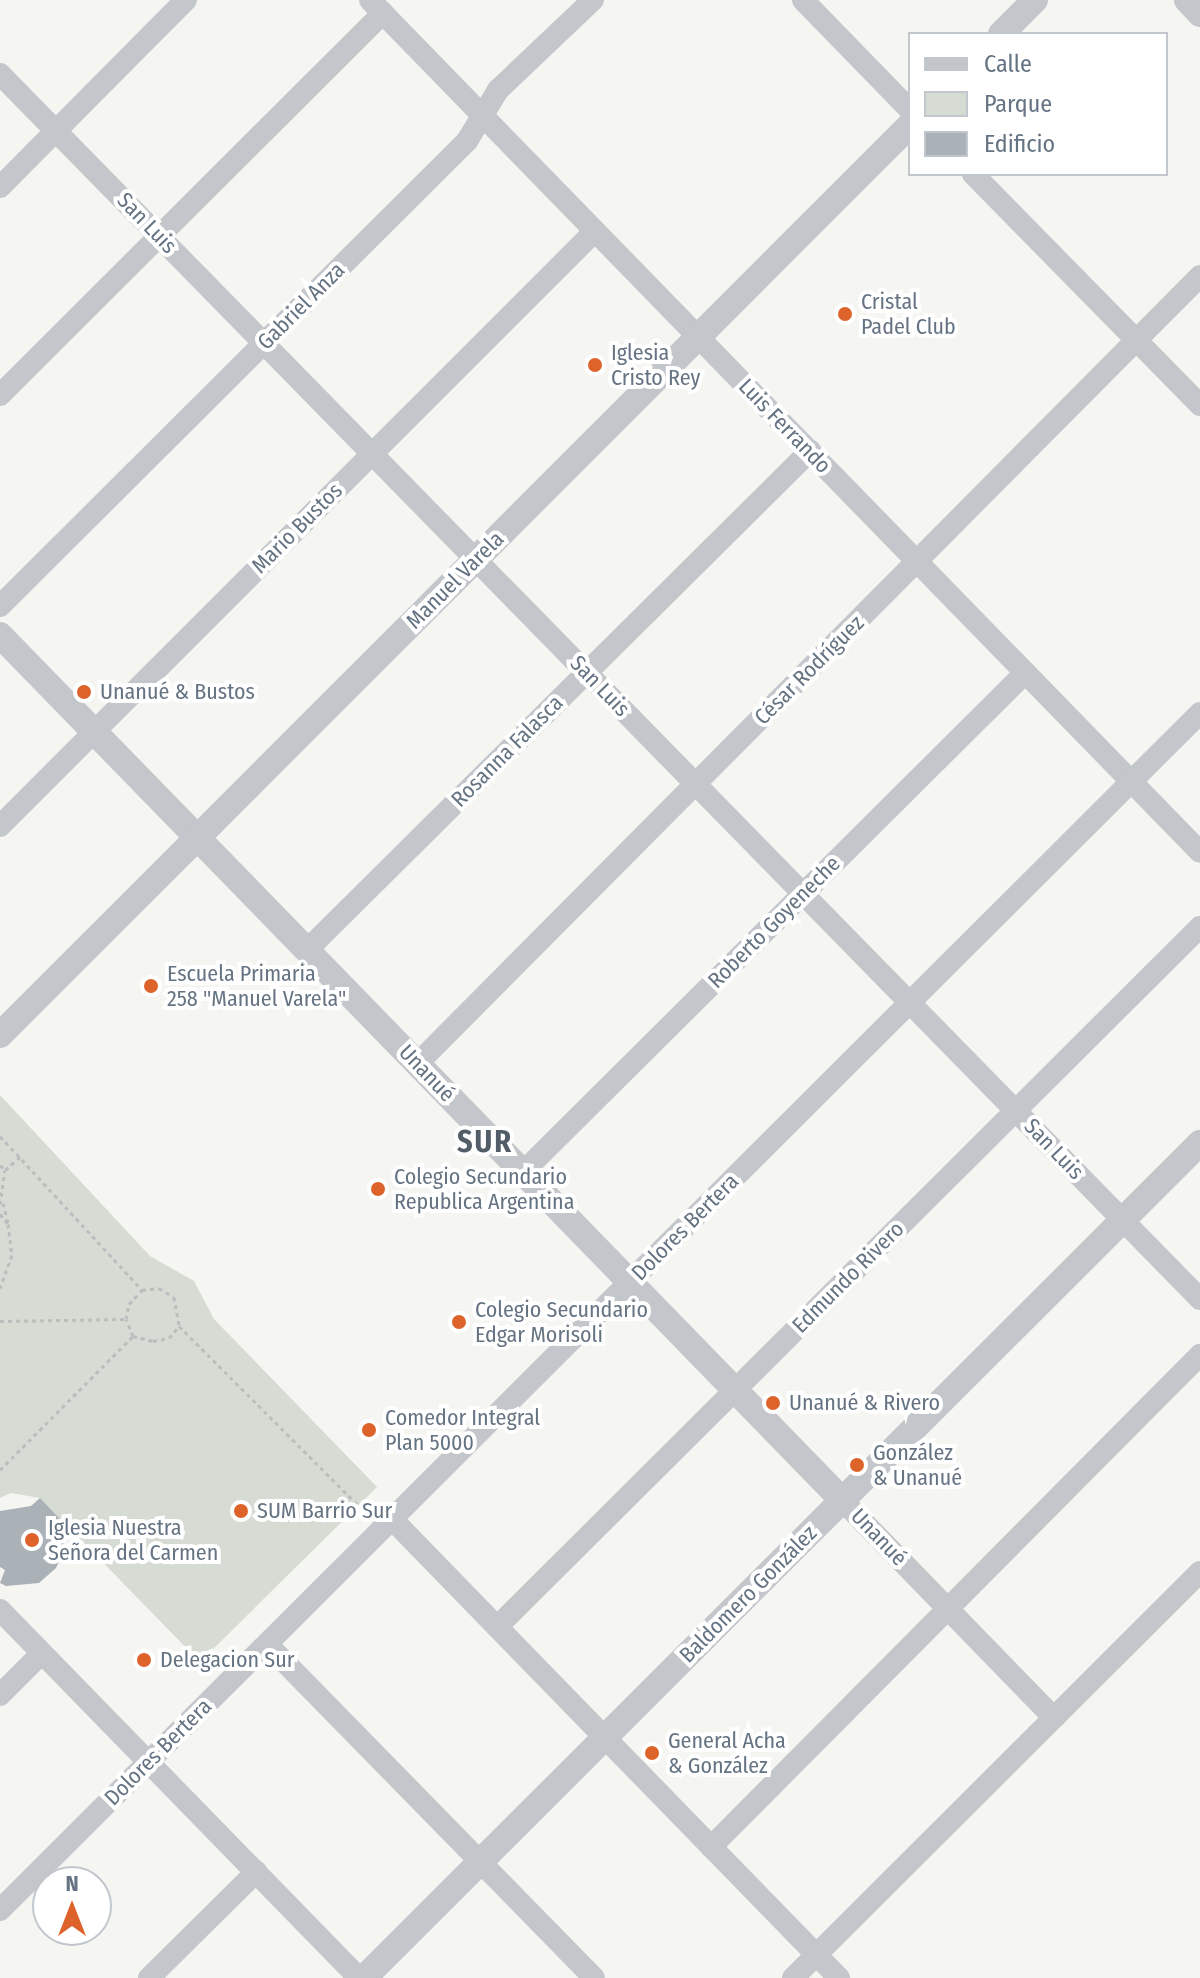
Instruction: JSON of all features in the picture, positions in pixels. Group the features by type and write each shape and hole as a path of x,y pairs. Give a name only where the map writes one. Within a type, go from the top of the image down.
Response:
{"street":[{"path":"0,187 186,0"},
{"name":"Gabriel Anza","path":"0,606 467,141 498,90 593,0"},
{"path":"803,0 908,108"},
{"path":"1003,32 1035,0"},
{"path":"1187,0 1200,14"},
{"path":"0,395 159,236 377,7"},
{"name":"Luis Ferrando","path":"377,7 1200,852"},
{"name":"San Luis","path":"0,74 1200,1299"},
{"name":"Manuel Varela","path":"0,1035 908,127"},
{"path":"975,176 1200,405"},
{"name":"Mario Bustos","path":"0,826 595,231"},
{"name":"César Rodríguez","path":"417,1064 1200,276"},
{"name":"Rosanna Falasca","path":"307,950 810,451"},
{"name":"Unanué","path":"0,635 1054,1718"},
{"name":"Roberto Goyeneche","path":"523,1172 1025,673"},
{"name":"Dolores Bertera","path":"0,1910 1200,713"},
{"name":"Edmundo Rivero","path":"497,1627 1200,927"},
{"name":"Baldomero González","path":"361,1978 1200,1143"},
{"path":"711,1847 1200,1355"},
{"path":"387,1524 497,1627 839,1978"},
{"path":"793,1978 1200,1572"},
{"path":"0,1610 361,1978"},
{"path":"267,1644 594,1978"},
{"path":"0,1695 42,1653"},
{"path":"149,1978 256,1872"}],"path":[{"path":"0,1136 142,1290"},
{"path":"0,1288 12,1255 2,1204 5,1170 20,1157"},
{"path":"0,1165 5,1170"},
{"path":"0,1214 8,1224"},
{"path":"133,1336 126,1319 129,1304 142,1290 159,1288 174,1297 179,1326 387,1524"},
{"path":"0,1321 126,1319"},
{"path":"133,1336 153,1341 169,1338 179,1326"},
{"path":"0,1470 133,1336"}],"green space":[{"path":"0,1095 150,1256 194,1281 214,1319 377,1487 200,1662 40,1498 11,1493 0,1498"}],"building":[{"name":"Iglesia Nuestra Señora del Carmen","path":"40,1498 64,1523 63,1553 56,1568 39,1583 6,1586 0,1583 5,1570 0,1567 0,1511 31,1506"}],"place":[{"name":"Cristal Padel Club","path":"845,314"},
{"name":"Iglesia Cristo Rey","path":"595,365"},
{"name":"Unanué & Bustos","path":"84,692"},
{"name":"Escuela Primaria 258 \"Manuel Varela\"","path":"151,986"},
{"name":"Colegio Secundario Republica Argentina","path":"378,1189"},
{"name":"Colegio Secundario Edgar Morisoli","path":"459,1322"},
{"name":"Unanué & Rivero","path":"773,1403"},
{"name":"Comedor Integral Plan 5000","path":"369,1430"},
{"name":"González & Unanué","path":"857,1465"},
{"name":"SUM Barrio Sur","path":"241,1511"},
{"name":"Iglesia Nuestra Señora del Carmen","path":"32,1540"},
{"name":"Delegacion Sur","path":"144,1660"},
{"name":"General Acha & González","path":"652,1753"}],"district":[{"name":"SUR","path":"485,1142"}]}
